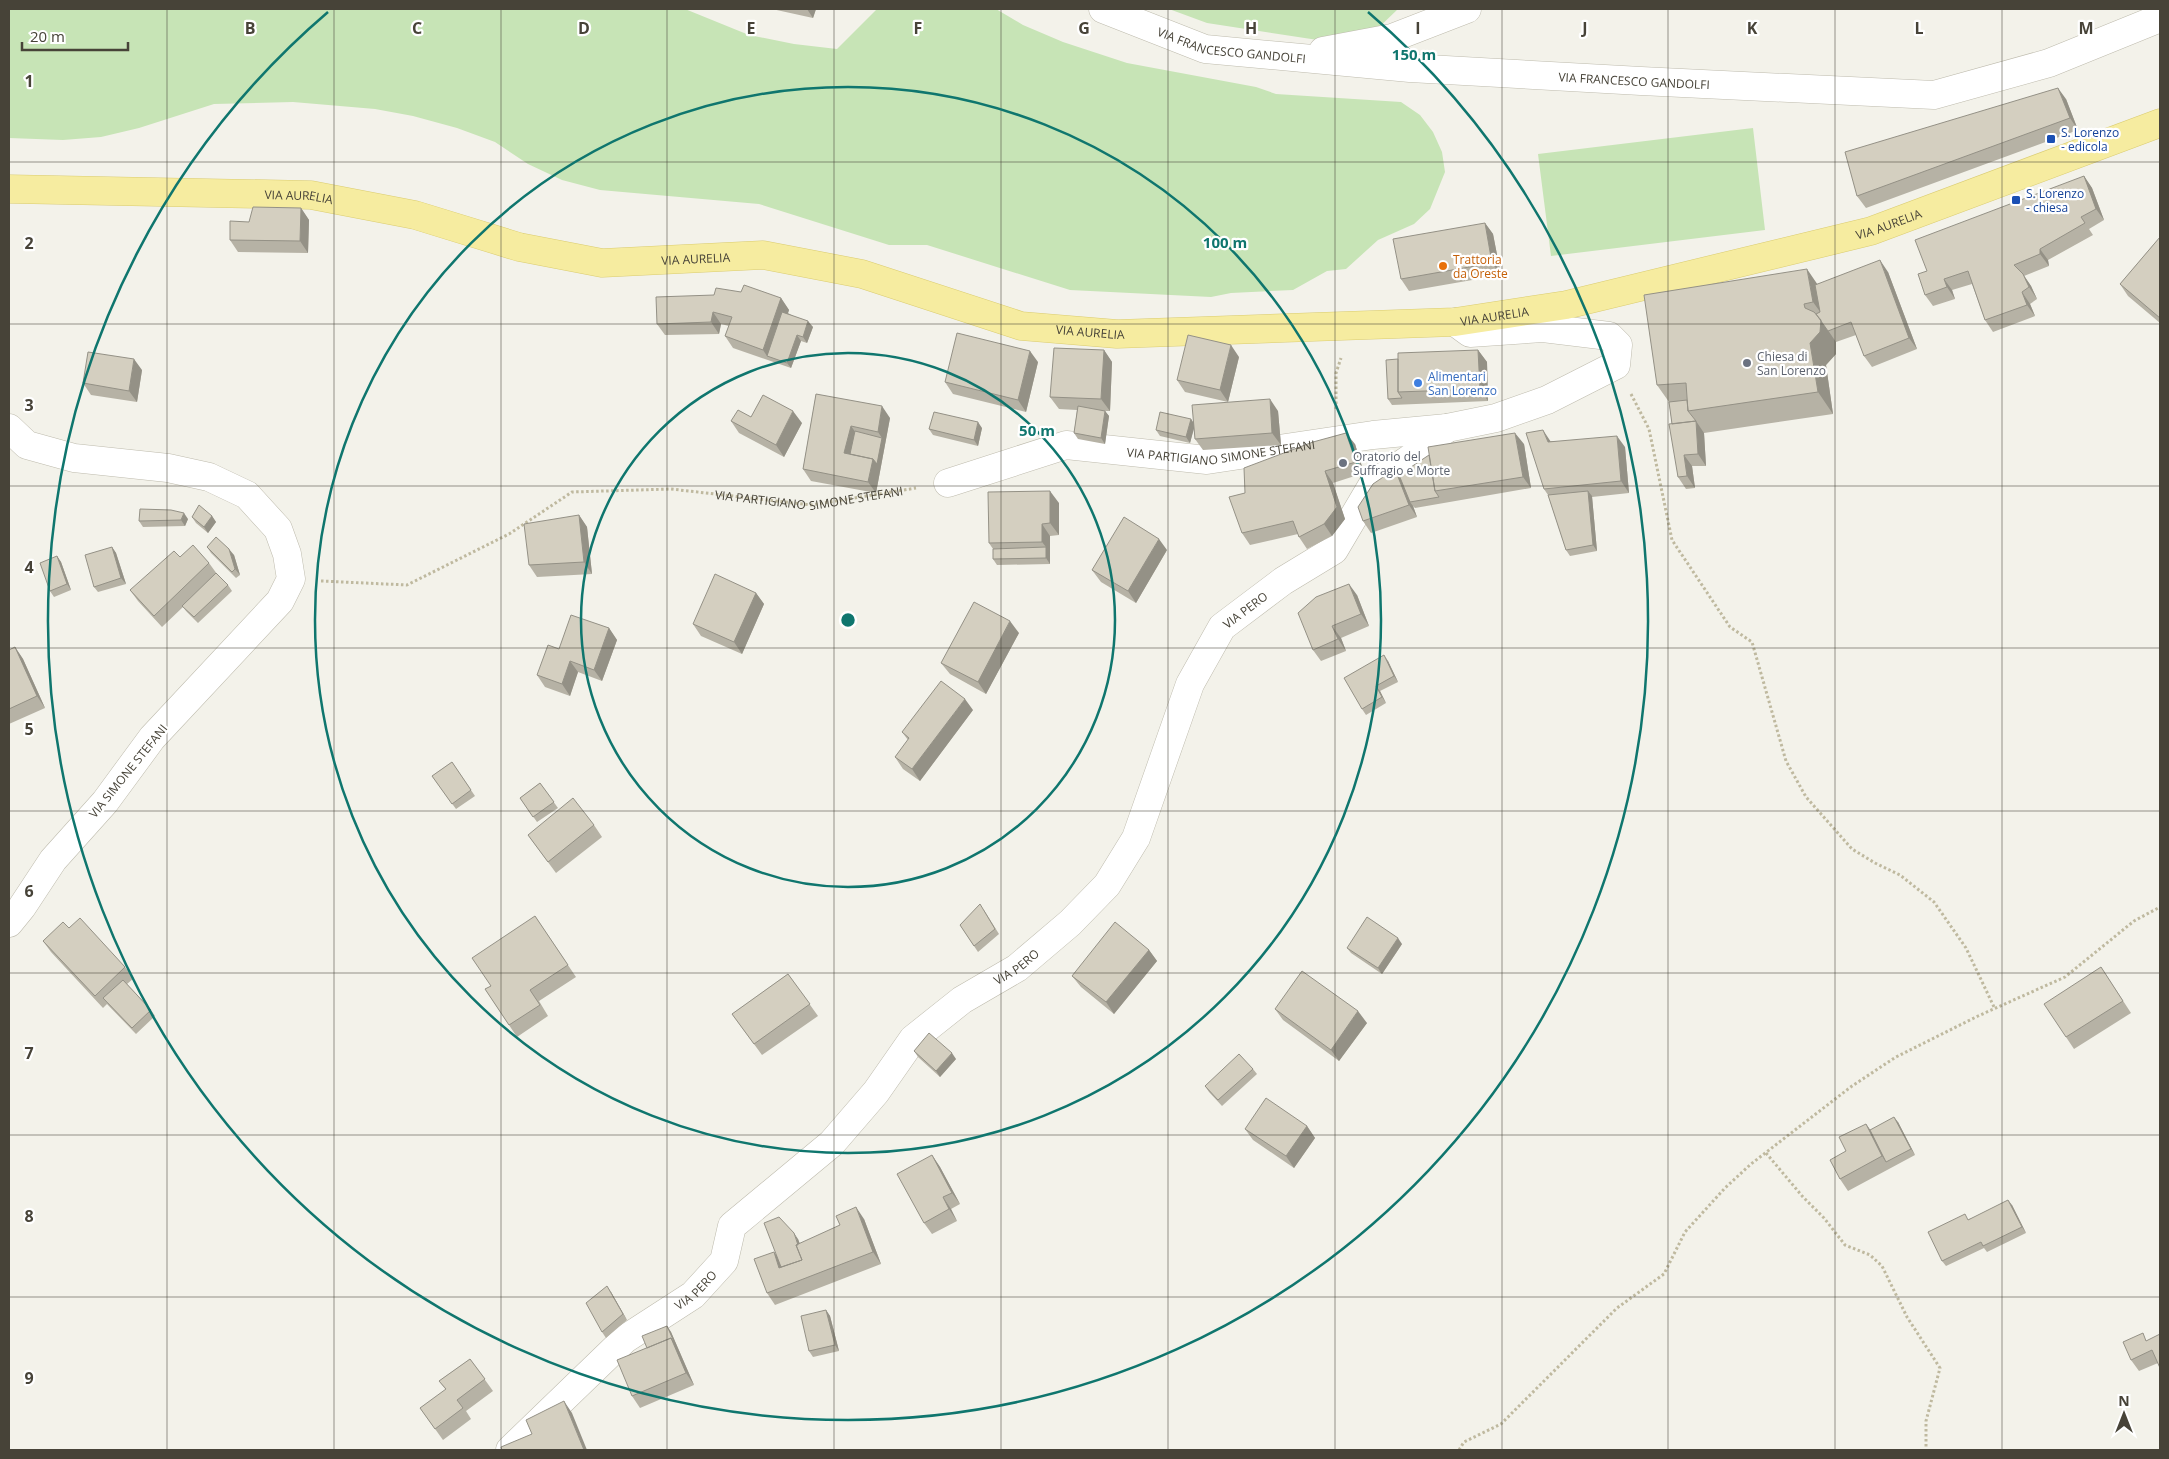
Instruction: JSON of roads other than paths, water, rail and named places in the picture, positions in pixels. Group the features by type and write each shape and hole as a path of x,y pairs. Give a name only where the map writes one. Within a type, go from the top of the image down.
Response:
{"main road":[{"name":"VIA AURELIA","path":"9,189 311,195 415,215 519,248 602,264 763,255 862,274 1021,326 1117,334 1456,322 1566,305 1871,231 2160,123"}],"street":[{"name":"VIA FRANCESCO GANDOLFI","path":"1102,9 1205,50 1410,68 1934,95 2049,63 2160,18"},
{"path":"1290,57 1392,38 1467,9"},
{"name":"VIA PARTIGIANO SIMONE STEFANI","path":"948,483 1066,445 1207,460 1373,435 1447,428 1496,418 1547,400 1616,365 1618,345 1610,336 1543,328 1470,333 1456,322"},
{"name":"VIA SIMONE STEFANI","path":"9,428 27,445 74,458 168,468 209,477 247,495 278,529 287,554 291,579 280,601 152,738 105,802 53,860 9,923"},
{"name":"VIA PERO","path":"510,1450 625,1339 694,1295 724,1261 732,1226 765,1196 832,1143 876,1092 913,1039 962,1000 1017,968 1070,923 1107,885 1136,838 1190,684 1222,627 1283,581 1334,550 1373,484 1418,452 1447,428"}],"place":[{"name":"S. Lorenzo - edicola","path":"2051,139"},
{"name":"S. Lorenzo - chiesa","path":"2016,200"},
{"name":"Trattoria da Oreste","path":"1443,266"},
{"name":"Chiesa di San Lorenzo","path":"1747,363"},
{"name":"Alimentari San Lorenzo","path":"1418,383"},
{"name":"Oratorio del Suffragio e Morte","path":"1343,463"}]}
